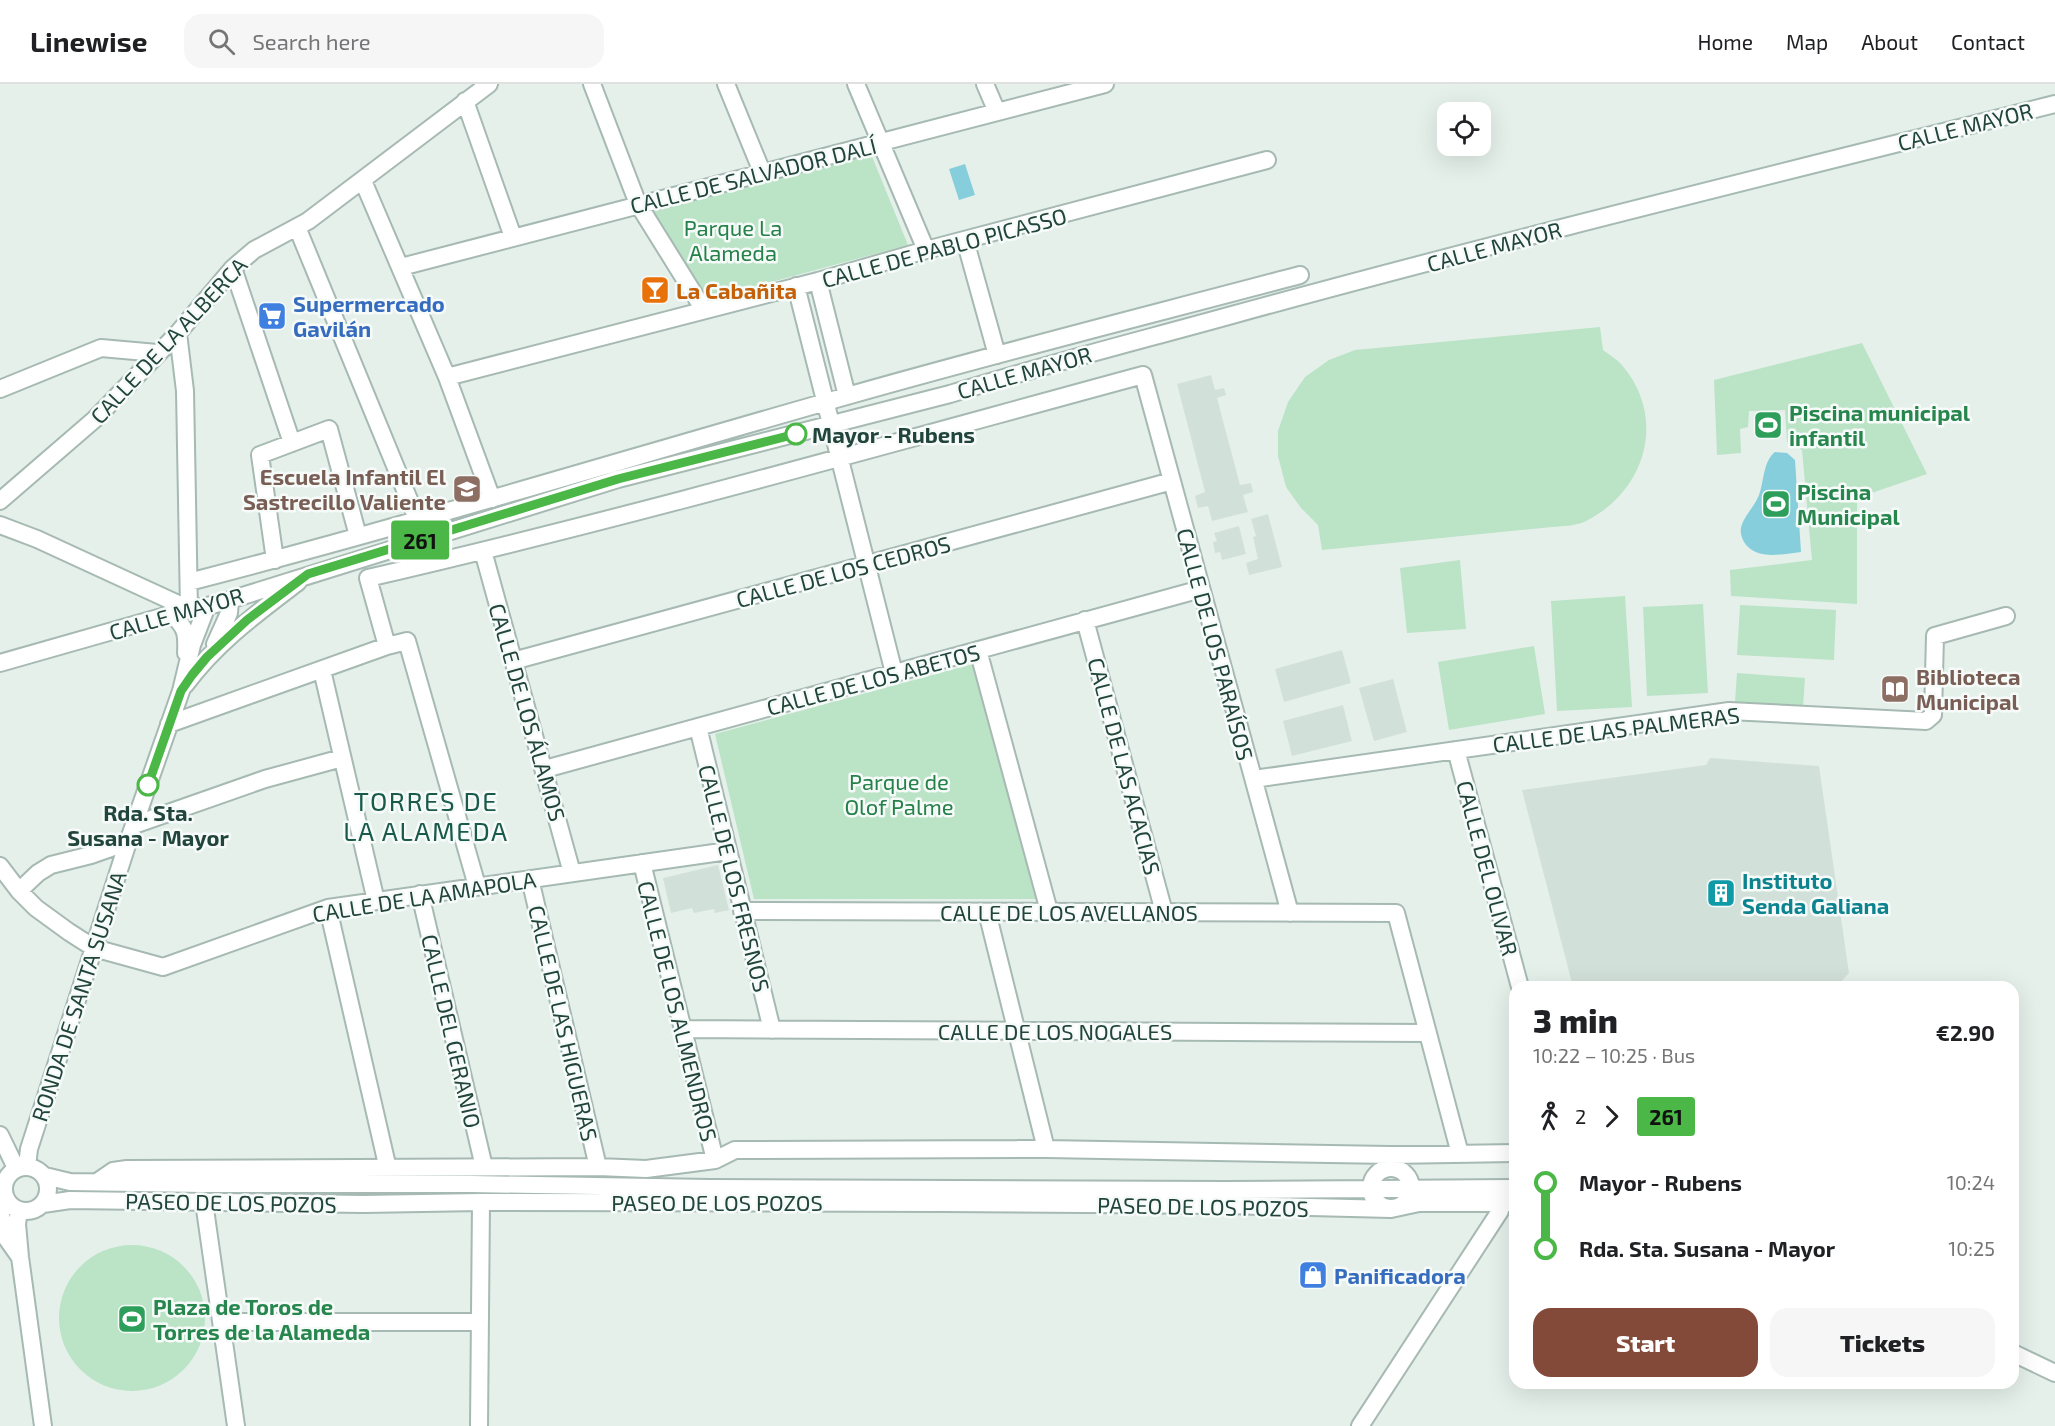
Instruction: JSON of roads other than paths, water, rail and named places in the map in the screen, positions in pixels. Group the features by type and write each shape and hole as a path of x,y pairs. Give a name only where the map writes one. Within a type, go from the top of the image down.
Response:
{"street":[{"name":"CALLE DE LA ALBERCA","path":"0,501 95,419 178,333 233,268 254,250 297,227 489,84"},
{"path":"592,84 638,204 704,310"},
{"path":"726,84 762,172"},
{"path":"855,84 926,250"},
{"path":"985,84 997,112"},
{"name":"CALLE DE SALVADOR DALÍ","path":"401,267 1105,84"},
{"path":"465,101 513,237"},
{"name":"CALLE MAYOR","path":"0,663 189,609 230,600 618,479 831,425 1563,227 2055,104"},
{"name":"CALLE DE PABLO PICASSO","path":"447,377 818,281 926,250 1267,160"},
{"path":"363,180 447,377 492,499"},
{"path":"297,227 417,519"},
{"path":"965,240 997,355"},
{"path":"233,268 292,443"},
{"name":"CALLE MAYOR","path":"189,582 492,499 825,402 1300,275"},
{"path":"818,281 847,396"},
{"path":"796,286 894,673"},
{"path":"0,525 37,539 189,609 185,391 178,333"},
{"path":"0,389 101,348 158,353"},
{"name":"CALLE MAYOR","path":"387,646 368,578 483,551 839,458 1143,375"},
{"name":"CALLE DE LOS PARAÍSOS","path":"1143,375 1290,913"},
{"path":"274,560 260,455 329,429 358,536"},
{"name":"CALLE DE LOS CEDROS","path":"513,661 1172,481"},
{"name":"CALLE DE LOS ÁLAMOS","path":"483,551 572,873"},
{"name":"RONDA DE SANTA SUSANA","path":"207,657 247,620 308,574"},
{"name":"CALLE DE LOS ABETOS","path":"545,769 1201,589"},
{"name":"RONDA DE SANTA SUSANA","path":"181,691 220,637 230,613 230,600"},
{"name":"RONDA DE SANTA SUSANA","path":"22,1167 128,842 181,691 192,645 207,606"},
{"name":"RONDA DE SANTA SUSANA","path":"172,614 183,625 187,637 186,669"},
{"name":"CALLE DE LAS PALMERAS","path":"1254,779 1729,711 1926,721 1933,715 1935,636 2006,616"},
{"name":"CALLE DE LAS ACACIAS","path":"1085,620 1164,912"},
{"path":"169,724 387,646 407,642 477,886"},
{"path":"978,650 1050,911"},
{"path":"322,670 376,901"},
{"name":"CALLE DE LOS FRESNOS","path":"698,727 772,1030"},
{"name":"CALLE DEL OLIVAR","path":"1456,750 1518,981"},
{"path":"134,825 265,779 342,758"},
{"path":"19,891 38,873 51,865 91,855 128,842"},
{"name":"CALLE DE LA AMAPOLA","path":"0,866 19,891 36,908 94,948 163,968 328,908 728,851"},
{"name":"CALLE DE LOS ALMENDROS","path":"642,863 715,1160"},
{"name":"CALLE DE LAS HIGUERAS","path":"531,879 598,1167"},
{"name":"CALLE DEL GERANIO","path":"420,894 484,1167"},
{"path":"328,908 388,1169"},
{"name":"CALLE DE LOS AVELLANOS","path":"742,911 1396,913 1428,1033"},
{"path":"987,912 1046,1149"},
{"name":"CALLE DE LOS NOGALES","path":"683,1029 1428,1033"},
{"path":"1428,1033 1460,1154"},
{"path":"0,1136 22,1167"},
{"name":"PASEO DE LOS POZOS","path":"97,1182 113,1171 127,1168 598,1167 646,1169 715,1160 735,1150 1046,1149 1393,1161 1460,1154 1509,1153"},
{"path":"1393,1161 1410,1183 1407,1200 1398,1207 1379,1205 1371,1195 1372,1179 1393,1161"},
{"path":"22,1167 37,1169 45,1176 48,1196 36,1209 27,1212 19,1210 2,1194 8,1174 22,1167"},
{"name":"PASEO DE LOS POZOS","path":"45,1176 70,1182 213,1185 471,1184 944,1189 1370,1189 1410,1183 1509,1188"},
{"name":"PASEO DE LOS POZOS","path":"43,1204 70,1200 363,1204 481,1202 1398,1207 1419,1203 1509,1203"},
{"path":"204,1202 236,1426"},
{"path":"479,1426 481,1202"},
{"name":"PASEO DE LOS POZOS","path":"1398,1207 1411,1210 1508,1211"},
{"path":"19,1210 17,1224 20,1257 43,1426"},
{"path":"0,1211 7,1239 20,1257"},
{"name":"PASEO DE LOS POZOS","path":"1359,1426 1508,1211"},
{"path":"222,1322 480,1322"},
{"path":"2019,1356 2055,1373"}],"water":[{"path":"965,164 975,195 959,200 949,169"},
{"name":"Piscina municipal infantil","path":"1780,418 1781,432 1756,433 1755,419"},
{"name":"Piscina Municipal","path":"1775,452 1787,453 1795,460 1801,552 1778,555 1762,554 1749,548 1741,535 1742,524 1757,499 1766,466"}],"place":[{"name":"La Cabañita","path":"655,290"},
{"name":"Supermercado Gavilán","path":"272,316"},
{"name":"Piscina municipal infantil","path":"1768,425"},
{"name":"Mayor - Rubens","path":"796,434"},
{"name":"Escuela Infantil El Sastrecillo Valiente","path":"467,489"},
{"name":"Piscina Municipal","path":"1776,504"},
{"name":"Biblioteca Municipal","path":"1895,689"},
{"name":"Rda. Sta. Susana - Mayor","path":"148,785"},
{"name":"Instituto Senda Galiana","path":"1721,893"},
{"name":"Panificadora","path":"1313,1275"},
{"name":"Plaza de Toros de Torres de la Alameda","path":"132,1319"}],"district":[{"name":"TORRES DE LA ALAMEDA","path":"426,815"}],"park label":[{"name":"Parque La Alameda","path":"733,240"},
{"name":"Parque de Olof Palme","path":"899,794"}]}
